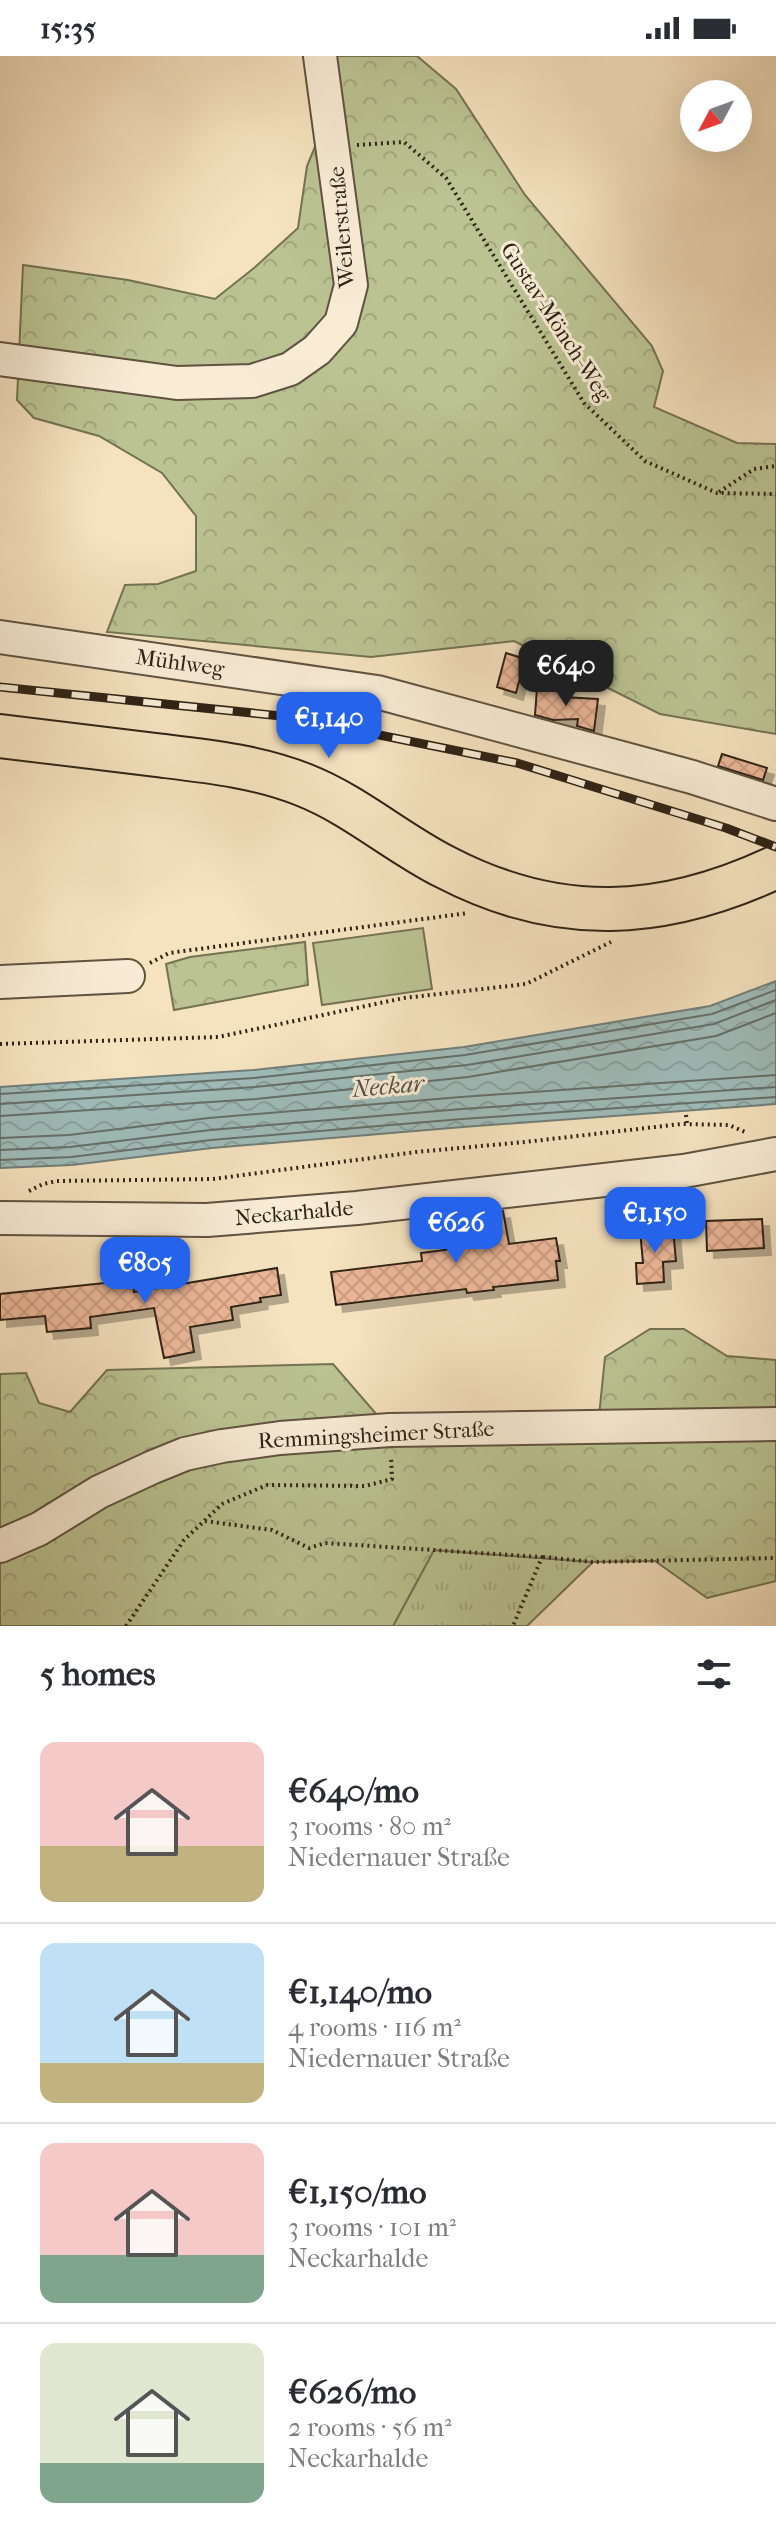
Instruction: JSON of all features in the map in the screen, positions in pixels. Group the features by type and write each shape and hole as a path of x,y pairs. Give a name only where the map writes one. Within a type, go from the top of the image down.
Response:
{"main road":[{"path":"0,736 227,764 266,772 319,792 359,813 444,867 487,886 541,903 584,910 634,909 683,901 740,883 776,867"}],"street":[{"name":"Weilerstraße","path":"0,359 177,383 252,381 290,369 317,350 341,323 351,285 320,56"},
{"name":"Mühlweg","path":"0,637 377,692 692,777 776,804"},
{"path":"0,982 128,976"},
{"name":"Neckarhalde","path":"0,1218 207,1220 357,1208 669,1173 765,1156"},
{"name":"Remmingsheimer Straße","path":"0,1546 39,1529 99,1492 185,1454 222,1446 280,1438 390,1430 776,1424"}],"path":[{"name":"Gustav-Mönch-Weg","path":"334,147 404,142 446,178 584,403 645,461 717,493 776,494"},
{"path":"717,493 754,469 776,466"},
{"path":"0,1044 218,1037 404,998 526,984 627,935 634,909"},
{"path":"128,976 169,953 479,912"},
{"path":"686,1115 687,1124"},
{"path":"43,1184 57,1181 213,1179 416,1152 687,1124 729,1125 751,1134 765,1156"},
{"path":"126,1626 184,1540 222,1504 267,1485 365,1486 392,1479 390,1430"},
{"path":"205,1521 272,1530 309,1548 325,1543 593,1562 776,1558"},
{"path":"513,1626 542,1557"}],"green space":[{"path":"334,56 417,56 456,89 525,195 652,346 663,371 654,407 737,443 776,444 776,734 660,714 514,641 371,657 107,632 125,585 158,584 196,571 196,516 162,473 99,436 34,418 17,400 23,265 128,280 215,299 298,228 307,166 324,125"},
{"path":"423,928 432,989 322,1005 313,943"},
{"path":"305,942 308,985 174,1010 166,964 190,957"},
{"path":"650,1329 684,1329 727,1356 776,1360 776,1581 707,1598 655,1561 592,1562 434,1550 393,1626 0,1626 0,1374 26,1373 39,1403 70,1412 107,1370 333,1364 390,1430 598,1426 605,1357"},
{"path":"434,1550 593,1562 527,1626 393,1626"}],"water":[{"name":"Neckar","path":"776,981 776,1104 212,1148 72,1165 0,1168 0,1087 253,1070 464,1047 710,1006"}],"building":[{"path":"506,653 525,659 516,693 497,687"},
{"path":"537,688 563,692 563,697 598,699 594,731 577,726 578,719 553,720 535,715"},
{"path":"722,754 767,768 763,780 718,766"},
{"path":"503,1211 509,1244 556,1238 560,1261 556,1261 558,1280 493,1287 494,1290 467,1293 466,1289 336,1305 331,1272 422,1261 421,1253 452,1249 447,1218"},
{"path":"762,1219 764,1248 707,1251 706,1221"},
{"path":"673,1228 676,1261 663,1262 664,1282 637,1284 636,1263 643,1263 640,1230"},
{"path":"277,1268 281,1295 231,1307 233,1320 190,1327 194,1352 164,1358 154,1308 90,1317 91,1328 47,1332 45,1316 0,1320 0,1294 132,1278 134,1292"}],"railway":[{"path":"0,687 291,717 517,763 726,828 776,847"}]}
